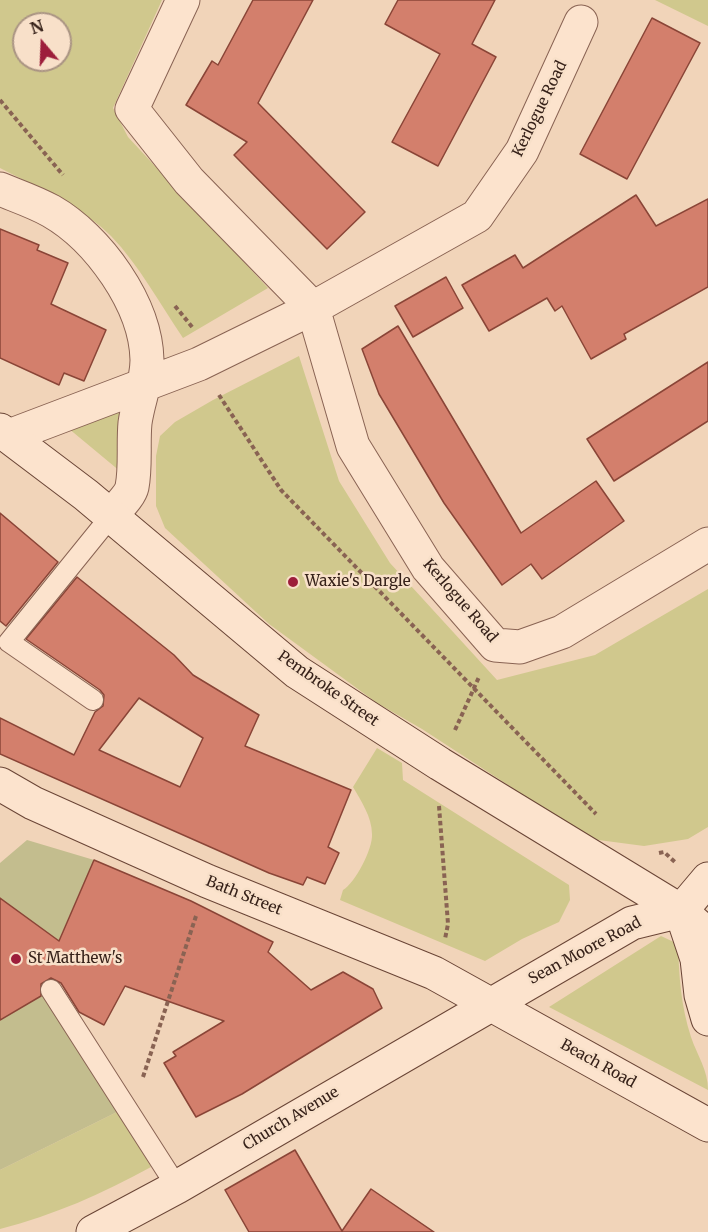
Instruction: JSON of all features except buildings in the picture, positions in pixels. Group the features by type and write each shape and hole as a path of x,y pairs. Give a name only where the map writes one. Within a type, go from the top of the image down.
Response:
{"main road":[{"name":"Kerlogue Road","path":"183,0 132,109 189,181 313,308 353,447 428,568 495,645 520,647 562,632 708,544"},
{"name":"Kerlogue Road","path":"5,433 145,387 199,364 313,308 477,216 522,151 581,22"},
{"path":"0,189 51,211 100,251 125,290 139,324 147,358 145,387 136,418 132,489 111,516"},
{"name":"Pembroke Street","path":"5,433 111,516 297,672 440,764 681,911"},
{"name":"Bath Street","path":"0,784 33,803 207,881 434,973 488,1005"},
{"path":"681,911 708,879"},
{"path":"681,911 708,934"},
{"path":"681,911 697,959 701,995 708,1019"},
{"name":"Sean Moore Road","path":"488,1005 632,923 681,911"},
{"name":"Beach Road","path":"488,1005 708,1125"},
{"name":"Church Avenue","path":"93,1232 177,1187 488,1005"}],"lane":[{"path":"93,700 9,642 111,516"},
{"path":"51,990 177,1187"}],"path":[{"path":"0,100 68,179"},
{"path":"173,304 195,330 199,364 281,490 473,691 602,820"},
{"path":"445,944 448,924 441,855 440,764 477,682"},
{"path":"131,1112 207,881"}],"shaded area":[{"path":"0,0 162,0 113,108 128,137 268,288 183,338 140,272 111,236 88,217 0,168"},
{"path":"655,0 708,0 708,26"},
{"path":"299,356 339,481 390,563 497,680 595,655 708,589 708,827 688,839 644,846 591,839 422,729 377,703 269,624 165,528 156,506 156,456 160,436 175,422 213,400"},
{"path":"123,409 121,472 68,428"},
{"path":"377,748 402,763 403,780 569,885 570,900 559,922 522,939 485,961 340,900 343,890 353,880 362,865 372,840 372,828 368,815 353,787"},
{"path":"27,840 94,860 47,967 53,977 46,993 119,1111 0,1170 0,863"},
{"path":"661,936 678,944 685,1014 691,1037 704,1069 708,1090 549,1007"},
{"path":"119,1111 151,1167 77,1203 0,1229 0,1170"}],"place":[{"name":"Waxie's Dargle","path":"293,582"},
{"name":"St Matthew's","path":"16,959"}]}
